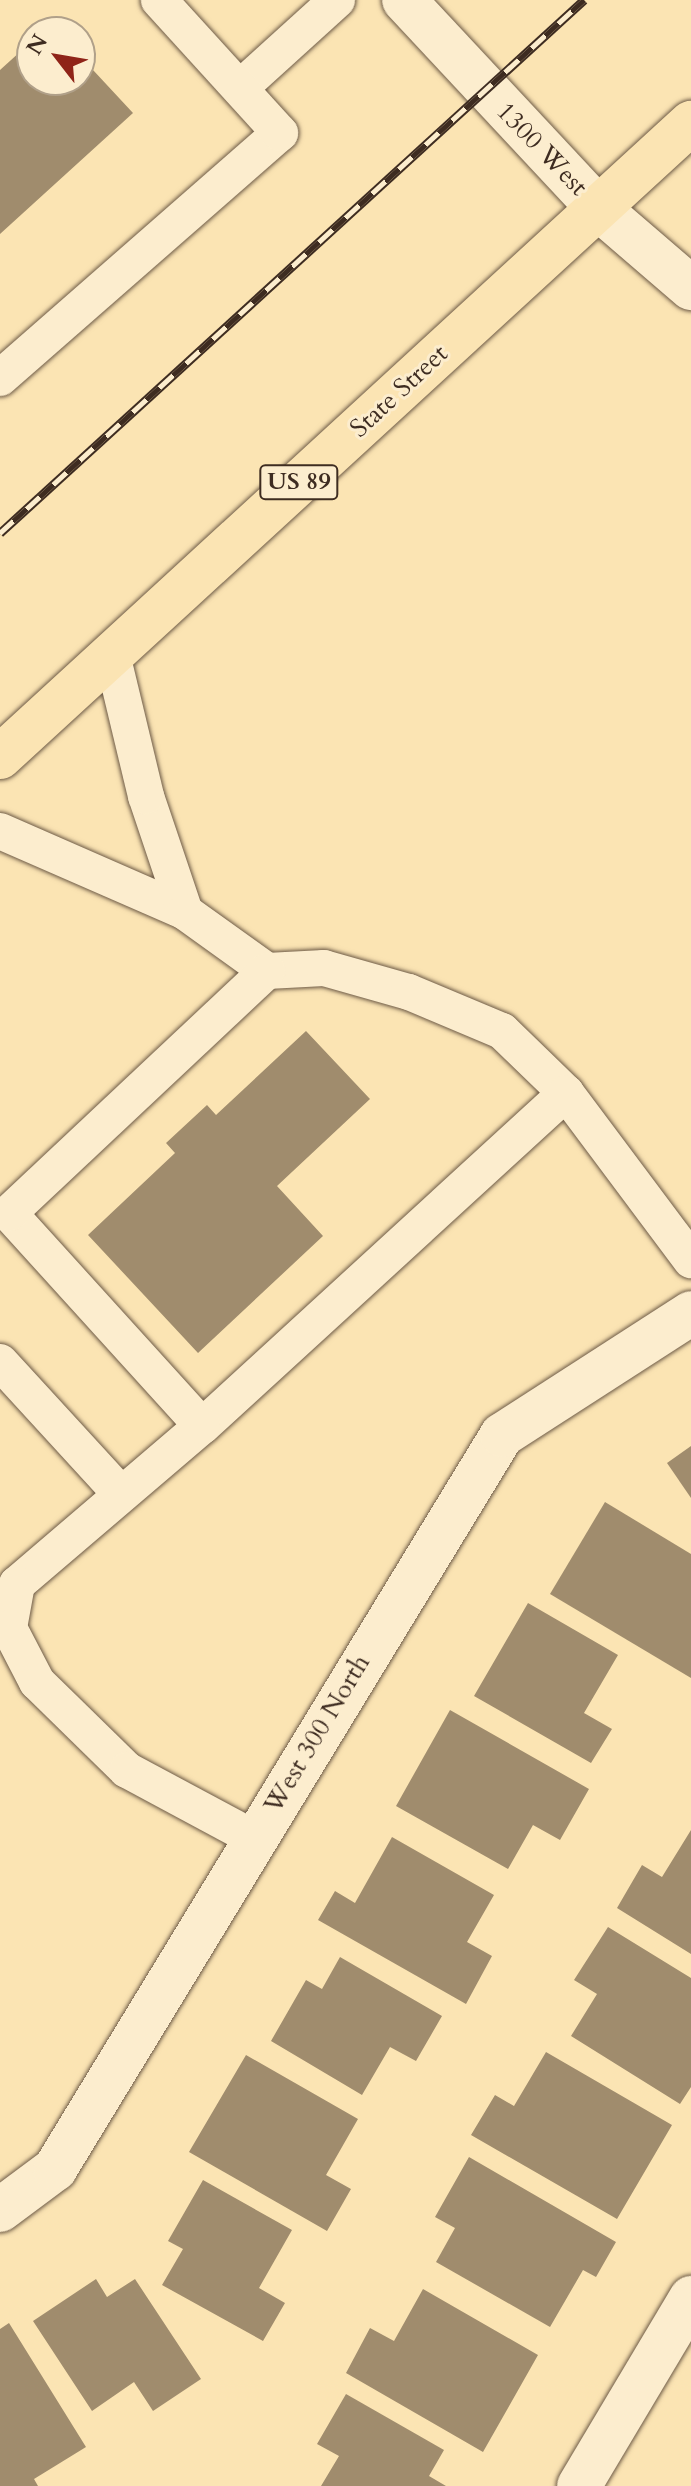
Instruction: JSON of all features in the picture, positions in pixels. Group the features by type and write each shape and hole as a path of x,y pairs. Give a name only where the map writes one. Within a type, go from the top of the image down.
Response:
{"main road":[{"name":"State Street","path":"0,757 691,123"}],"street":[{"name":"1300 West","path":"404,0 598,208 691,288"},
{"name":"West 300 North","path":"0,2210 55,2169 502,1435 691,1313"},
{"path":"579,2486 691,2298"}],"lane":[{"path":"0,378 280,133 159,0"},
{"path":"240,88 337,0"},
{"path":"112,654 146,796 185,912"},
{"path":"0,831 185,912 267,971 324,968 409,992 502,1031 566,1093 691,1260"},
{"path":"202,1426 9,1213 267,971"},
{"path":"254,1838 127,1770 37,1682 9,1628 9,1574 120,1493 202,1426 566,1093"},
{"path":"0,1362 120,1493"}],"building":[{"path":"16,56 16,96 96,96 96,73 133,113 0,234 0,70"},
{"path":"306,1031 370,1099 277,1186 323,1236 198,1353 88,1235 175,1153 166,1143 207,1105 216,1115"},
{"path":"691,1446 691,1498 667,1463"},
{"path":"605,1502 691,1554 691,1678 550,1594"},
{"path":"528,1603 618,1655 584,1713 612,1729 591,1763 474,1696"},
{"path":"450,1710 589,1789 560,1840 533,1825 508,1869 396,1806"},
{"path":"691,1830 691,1954 617,1908 642,1865 662,1877"},
{"path":"392,1837 494,1895 467,1942 492,1956 466,2004 318,1920 335,1891 355,1903"},
{"path":"608,1927 691,1978 691,2087 680,2104 571,2036 597,1994 574,1980"},
{"path":"340,1957 442,2016 416,2061 390,2047 362,2095 271,2041 306,1980 322,1989"},
{"path":"546,2052 672,2125 617,2219 471,2135 495,2095 514,2106"},
{"path":"246,2055 358,2119 326,2175 351,2189 327,2231 189,2152"},
{"path":"469,2157 616,2242 596,2277 583,2270 550,2327 436,2262 455,2228 435,2217"},
{"path":"203,2180 292,2230 259,2288 285,2303 263,2341 162,2285 183,2249 168,2241"},
{"path":"96,2279 107,2297 135,2279 201,2379 153,2411 134,2382 92,2411 33,2321"},
{"path":"423,2289 538,2355 483,2452 346,2373 370,2328 394,2341"},
{"path":"9,2323 86,2447 34,2479 38,2486 0,2486 0,2329"},
{"path":"346,2394 444,2450 429,2476 446,2486 321,2486 339,2456 317,2444"}],"railway":[{"path":"0,533 584,0"}]}
